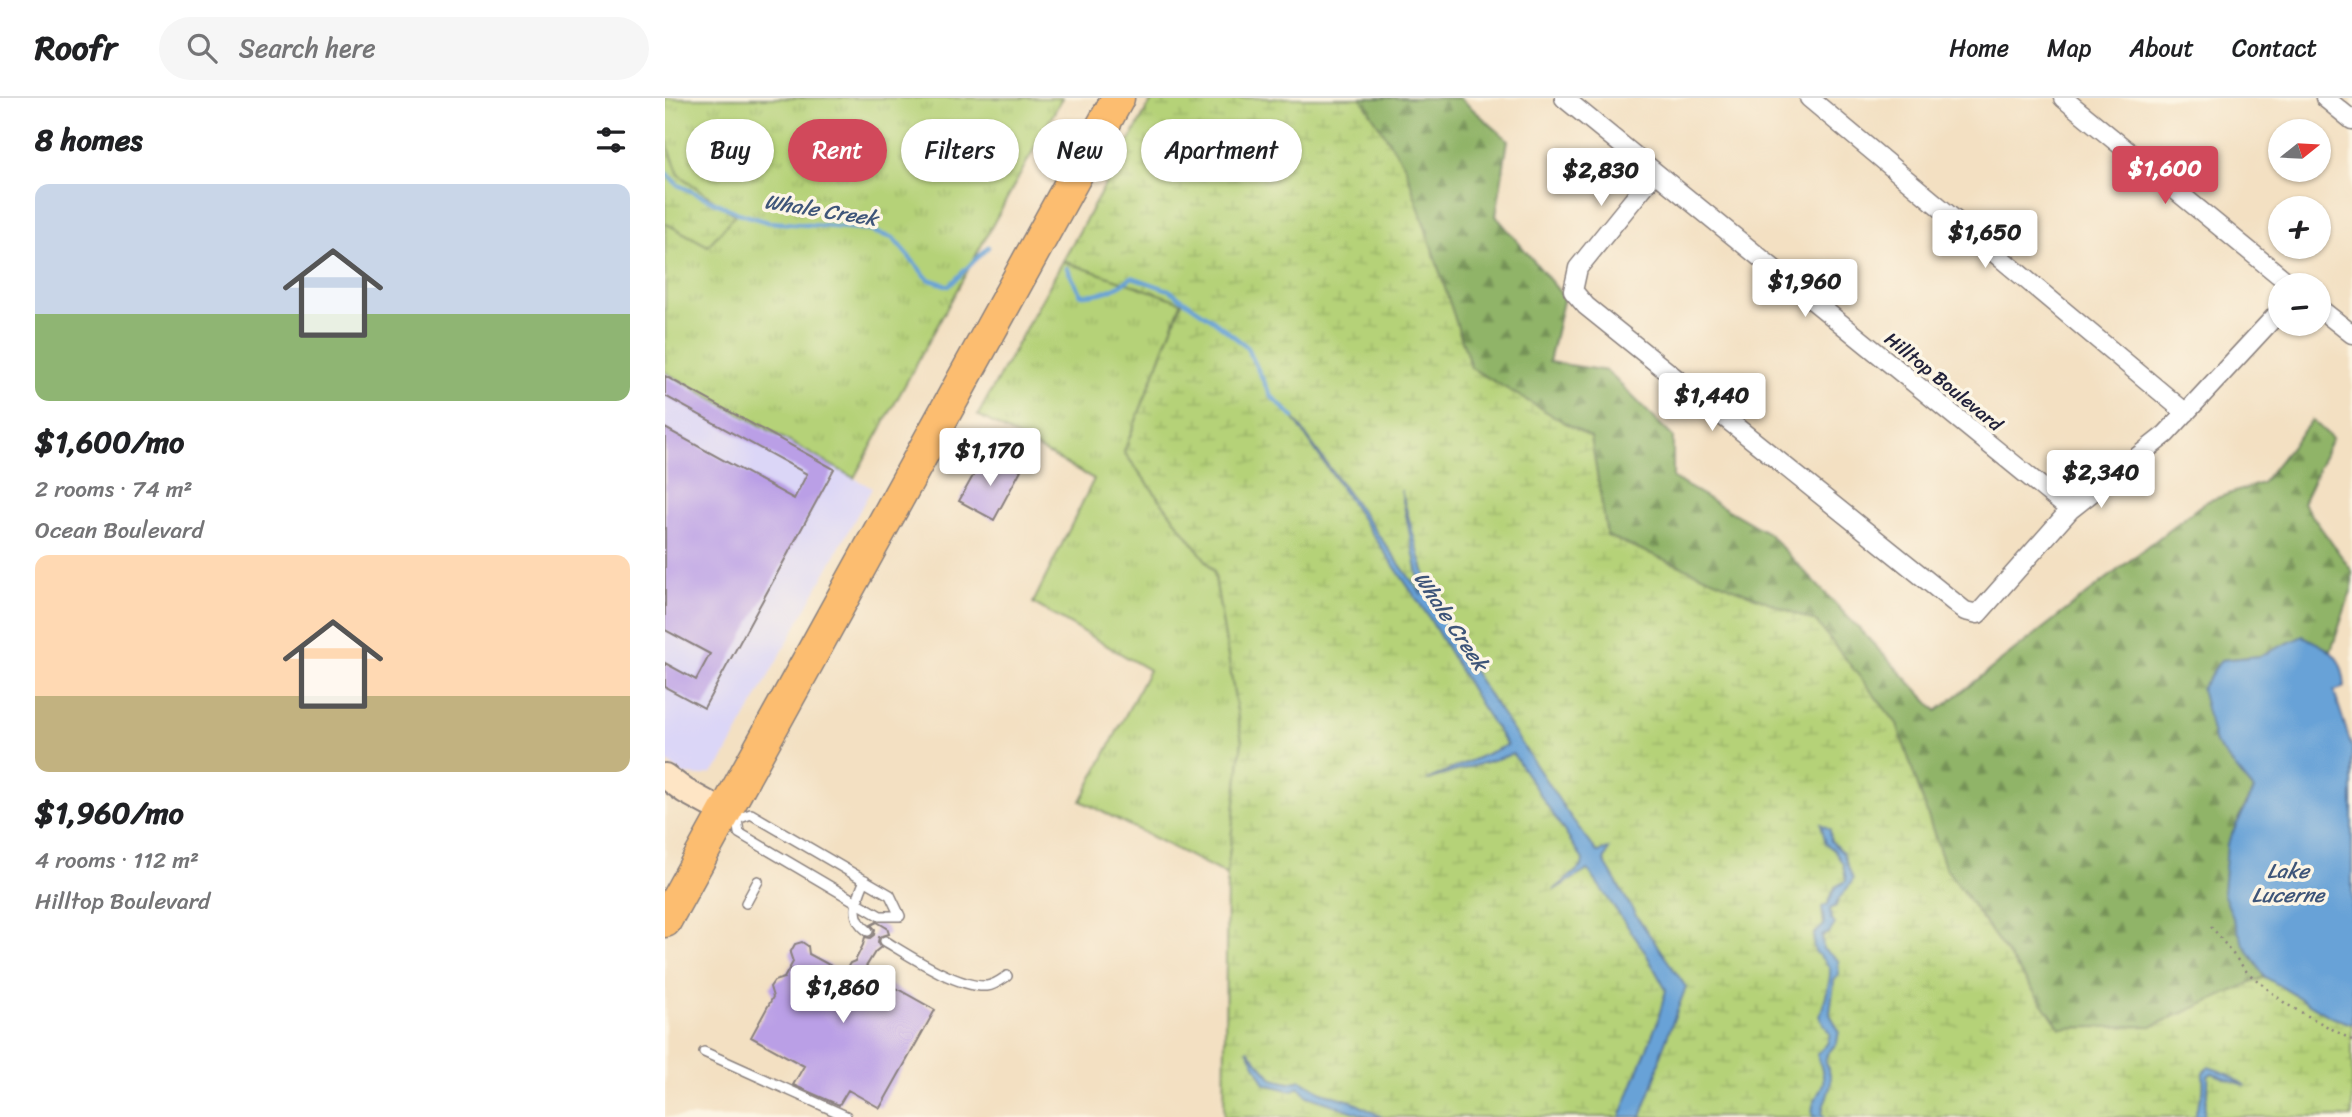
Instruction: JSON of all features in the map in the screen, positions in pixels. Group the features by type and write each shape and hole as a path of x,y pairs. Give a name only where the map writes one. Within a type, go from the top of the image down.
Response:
{"highway":[{"path":"665,921 1097,98"},
{"path":"665,886 724,811 1118,98"}],"street":[{"name":"Hilltop Boulevard","path":"1564,98 2070,510"},
{"path":"1809,98 2186,413"},
{"path":"2063,98 2276,273"},
{"path":"2325,98 2352,120"},
{"path":"1655,173 1578,268 1573,291 1586,306 1965,611 1978,614 2070,510 2166,434 2268,324"},
{"path":"2331,317 2352,334"},
{"path":"665,776 685,791 724,811"}],"lane":[{"path":"724,811 751,814 865,880 890,895 900,916 880,916 739,833 724,811"},
{"path":"865,880 856,902 857,919 868,931"},
{"path":"746,903 758,881"},
{"path":"884,941 952,977 974,985 994,984 1007,976"},
{"path":"704,1052 846,1116"}],"path":[{"path":"2211,926 2247,972 2286,1004 2352,1040"}],"shaded area":[{"path":"665,372 872,488 721,763 712,773 700,776 683,774 665,760"}],"green space":[{"path":"665,98 1062,98 1051,119 1033,119 1033,151 1019,177 1019,119 901,119 901,182 1016,182 854,478 665,372 665,223 708,245 734,215 689,182 774,182 774,119 686,119 686,180 679,175 665,138"},
{"path":"1153,98 1361,98 1405,166 1471,368 1591,438 1607,536 1816,622 1897,724 1945,867 2060,1028 2153,1026 2265,977 2352,1023 2352,1117 1224,1117 1227,875 1242,741 1214,571 1124,452 1182,302 1063,261 1107,182 1127,182 1127,145 1141,120 1141,182 1302,182 1302,119 1141,119"},
{"path":"1361,98 1460,98 1508,140 1496,216 1564,297 1549,362 1607,371 1673,437 1673,478 1768,533 1937,711 2205,502 2262,483 2312,420 2332,438 2303,503 2352,571 2352,588 2331,651 2303,636 2260,656 2221,660 2215,743 2254,790 2238,819 2243,943 2265,977 2153,1026 2060,1028 1945,867 1897,724 1816,622 1607,536 1591,438 1471,368 1405,167"},
{"path":"665,138 679,175 735,215 708,246 665,223"},
{"path":"1063,261 1182,301 1124,452 1214,571 1242,741 1227,875 1081,801 1149,670 1033,603 1094,479 978,415"}],"water":[{"name":"Whale Creek","path":"1290,413 1422,595 1401,490 1430,588 1455,644 1567,812 1597,852 1609,849 1604,861 1635,914 1686,987 1641,1117 1620,1117 1657,1023 1666,990 1644,950 1588,870 1554,890 1582,866 1583,860 1513,754 1427,780 1507,745 1428,616"},
{"name":"Lake Lucerne","path":"2303,636 2333,654 2344,676 2345,687 2334,691 2352,748 2352,1024 2331,1017 2265,977 2243,943 2223,893 2227,844 2254,790 2215,743 2201,689 2221,660 2260,656"},
{"path":"1821,824 1830,829 1831,841 1843,853 1853,879 1836,906 1830,909 1831,919 1835,924 1829,933 1822,936 1823,949 1838,960 1839,974 1834,981 1830,1014 1839,1031 1837,1043 1827,1054 1825,1063 1831,1083 1822,1114 1825,1117 1813,1117 1814,1103 1823,1079 1817,1054 1827,1044 1830,1034 1819,1016 1830,971 1826,962 1815,951 1814,934 1824,925 1822,907 1828,904 1835,887 1846,881 1843,864 1834,850 1826,844"},
{"path":"1247,1049 1273,1079 1289,1083 1301,1080 1322,1092 1351,1101 1382,1117 1369,1117 1307,1096 1299,1087 1292,1091 1265,1084"},
{"path":"2209,1067 2228,1074 2246,1086 2212,1073 2208,1076 2204,1117 2196,1117 2203,1092 2203,1072"}],"building":[{"path":"665,376 834,469 704,708 665,687 665,663 696,680 710,654 665,630 665,428 794,499 807,474 665,396"},
{"path":"990,460 999,465 1002,460 1021,470 994,520 959,501 979,465 986,469"},
{"path":"877,922 887,928 889,934 879,937 881,947 864,970 935,1010 880,1108 848,1090 839,1105 793,1085 804,1066 751,1037 773,997 770,987 774,981 784,978 793,962 790,953 795,944 802,942 808,946 809,954 844,973 850,963 855,961 865,937 874,935 875,929 871,925"}],"waterway":[{"name":"Whale Creek","path":"665,172 678,185 738,213 768,222 864,229 893,238 928,279 949,286 988,247"},
{"name":"Whale Creek","path":"1067,268 1081,295 1108,291 1132,277 1169,290 1246,346 1271,396 1293,417"}]}
